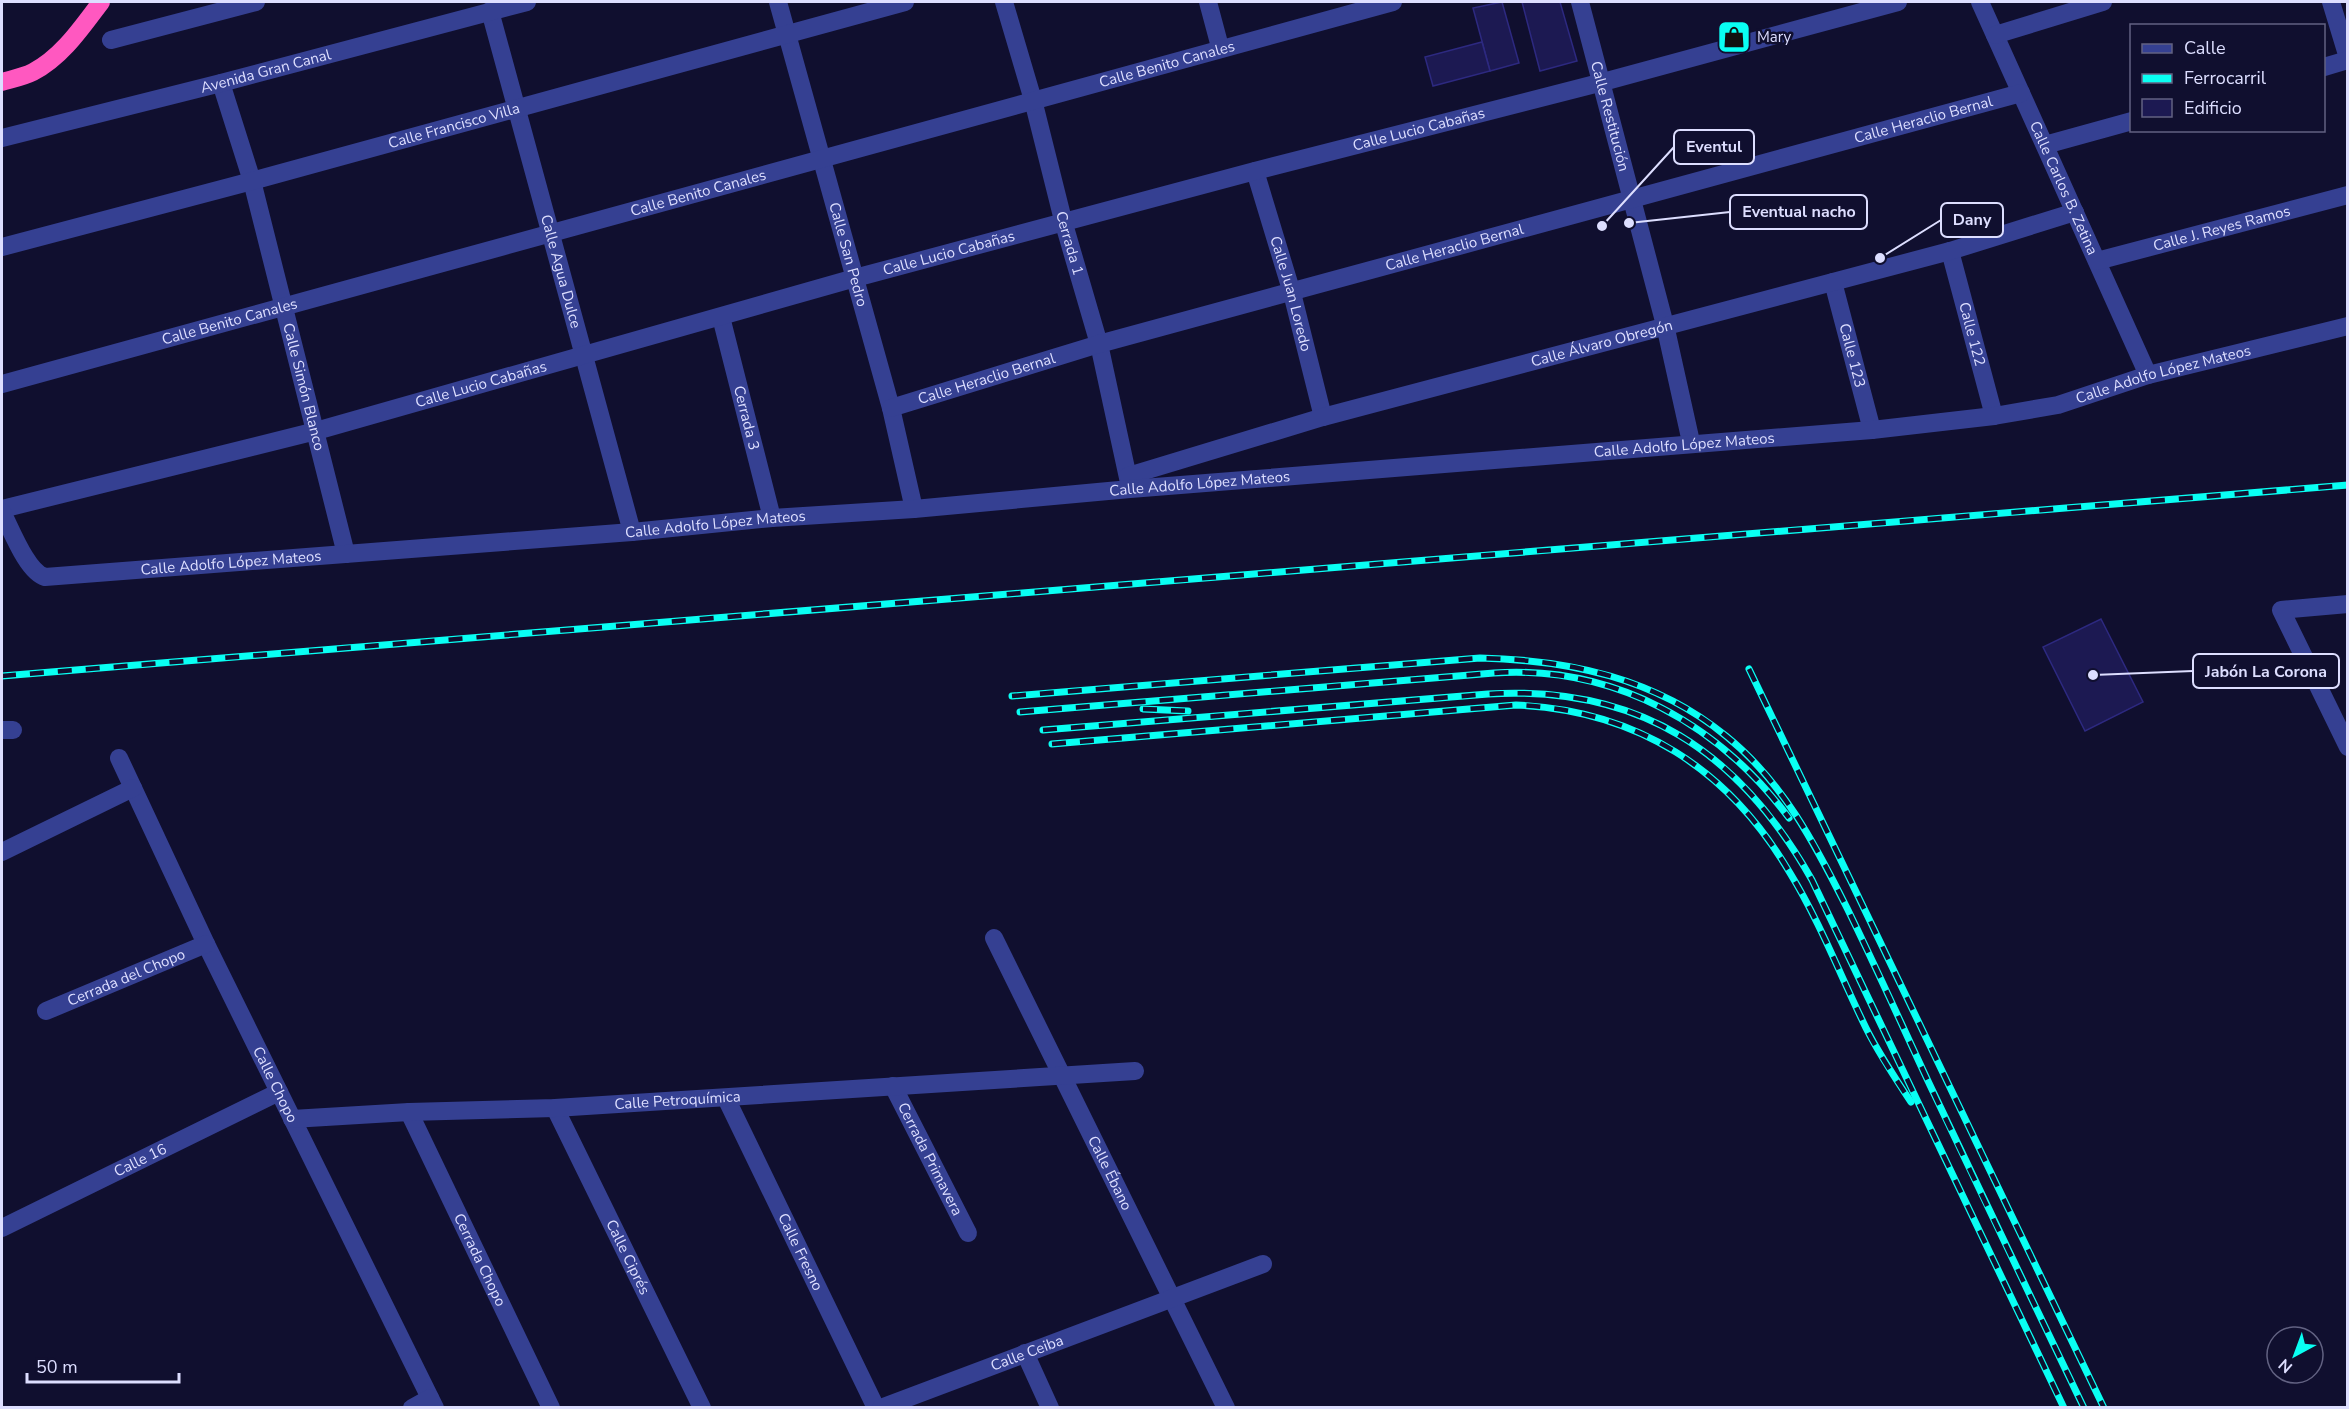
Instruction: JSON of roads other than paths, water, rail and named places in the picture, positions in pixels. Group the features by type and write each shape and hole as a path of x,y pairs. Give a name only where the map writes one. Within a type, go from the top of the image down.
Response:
{"highway":[{"path":"2,82 33,72 57,54 78,33 101,2"}],"street":[{"path":"111,40 256,2"},
{"name":"Avenida Gran Canal","path":"2,138 527,2"},
{"name":"Calle San Pedro","path":"778,2 891,408 914,509"},
{"name":"Calle Francisco Villa","path":"2,247 905,2"},
{"name":"Cerrada 1","path":"1004,2 1099,344 1129,482"},
{"path":"1208,2 1220,47"},
{"name":"Calle Benito Canales","path":"2,384 552,234 1220,47 1393,2"},
{"name":"Calle Restitución","path":"1580,2 1603,82 1665,325 1691,442"},
{"name":"Calle Lucio Cabañas","path":"2,511 316,431 855,279 1898,2"},
{"name":"Calle Carlos B. Zetina","path":"1980,2 2148,375"},
{"path":"1995,35 2103,2"},
{"path":"2325,67 2348,59 2331,2"},
{"name":"Calle Agua Dulce","path":"490,11 632,532"},
{"name":"Calle Simón Blanco","path":"221,83 252,181 346,554"},
{"name":"Calle Heraclio Bernal","path":"891,408 1099,344 2021,93"},
{"path":"2045,145 2130,122"},
{"name":"Calle Juan Loredo","path":"1256,171 1292,292 1323,417"},
{"name":"Calle J. Reyes Ramos","path":"2097,261 2348,195"},
{"name":"Calle Álvaro Obregón","path":"1129,482 1323,417 1950,251 2075,212"},
{"name":"Calle 122","path":"1950,251 1994,416"},
{"name":"Calle 123","path":"1833,282 1872,430"},
{"name":"Cerrada 3","path":"721,317 772,518"},
{"name":"Calle Adolfo López Mateos","path":"2,511 30,566 40,576 52,577 632,532 772,518 914,509 1129,482 1872,430 1994,416 2058,405 2148,375 2348,326"},
{"path":"2348,604 2281,610 2348,747"},
{"name":"Calle Chopo","path":"119,758 206,944 432,1403"},
{"path":"2,852 133,788"},
{"name":"Calle Ébano","path":"994,938 1226,1407"},
{"name":"Cerrada del Chopo","path":"46,1011 206,944"},
{"name":"Calle Petroquímica","path":"292,1119 409,1112 555,1108 1135,1071"},
{"name":"Cerrada Primavera","path":"893,1086 968,1233"},
{"name":"Calle 16","path":"2,1228 279,1092"},
{"name":"Calle Fresno","path":"726,1098 876,1407"},
{"name":"Calle Ciprés","path":"555,1108 702,1407"},
{"name":"Cerrada Chopo","path":"409,1112 551,1407"},
{"name":"Calle Ceiba","path":"881,1407 1263,1264"},
{"path":"1024,1353 1050,1407"},
{"path":"412,1407 432,1403"}],"railway":[{"path":"2,676 2348,485"},
{"path":"1012,696 1480,658 1546,663 1610,676 1641,686 1699,716 1726,736 1764,773 1796,815 1823,861 2084,1408"},
{"path":"1749,669 2104,1408"},
{"path":"1020,712 1494,673 1538,673 1581,679 1622,691 1660,707 1697,729 1730,755 1761,784 1789,818"},
{"path":"1043,730 1488,694 1542,694 1592,701 1638,715 1679,735 1717,762 1752,795 1783,835 1812,880 2064,1408"},
{"path":"1052,744 1516,705 1560,709 1601,719 1640,733 1676,752 1708,775 1766,836 1790,873 1821,930 1871,1038 1911,1102"},
{"path":"1143,709 1188,711"}],"place":[{"name":"Mary","path":"1734,37"},
{"name":"Eventual nacho","path":"1629,223"},
{"name":"Eventul","path":"1602,226"},
{"name":"Dany","path":"1880,258"},
{"name":"Jabón La Corona","path":"2093,675"}]}
